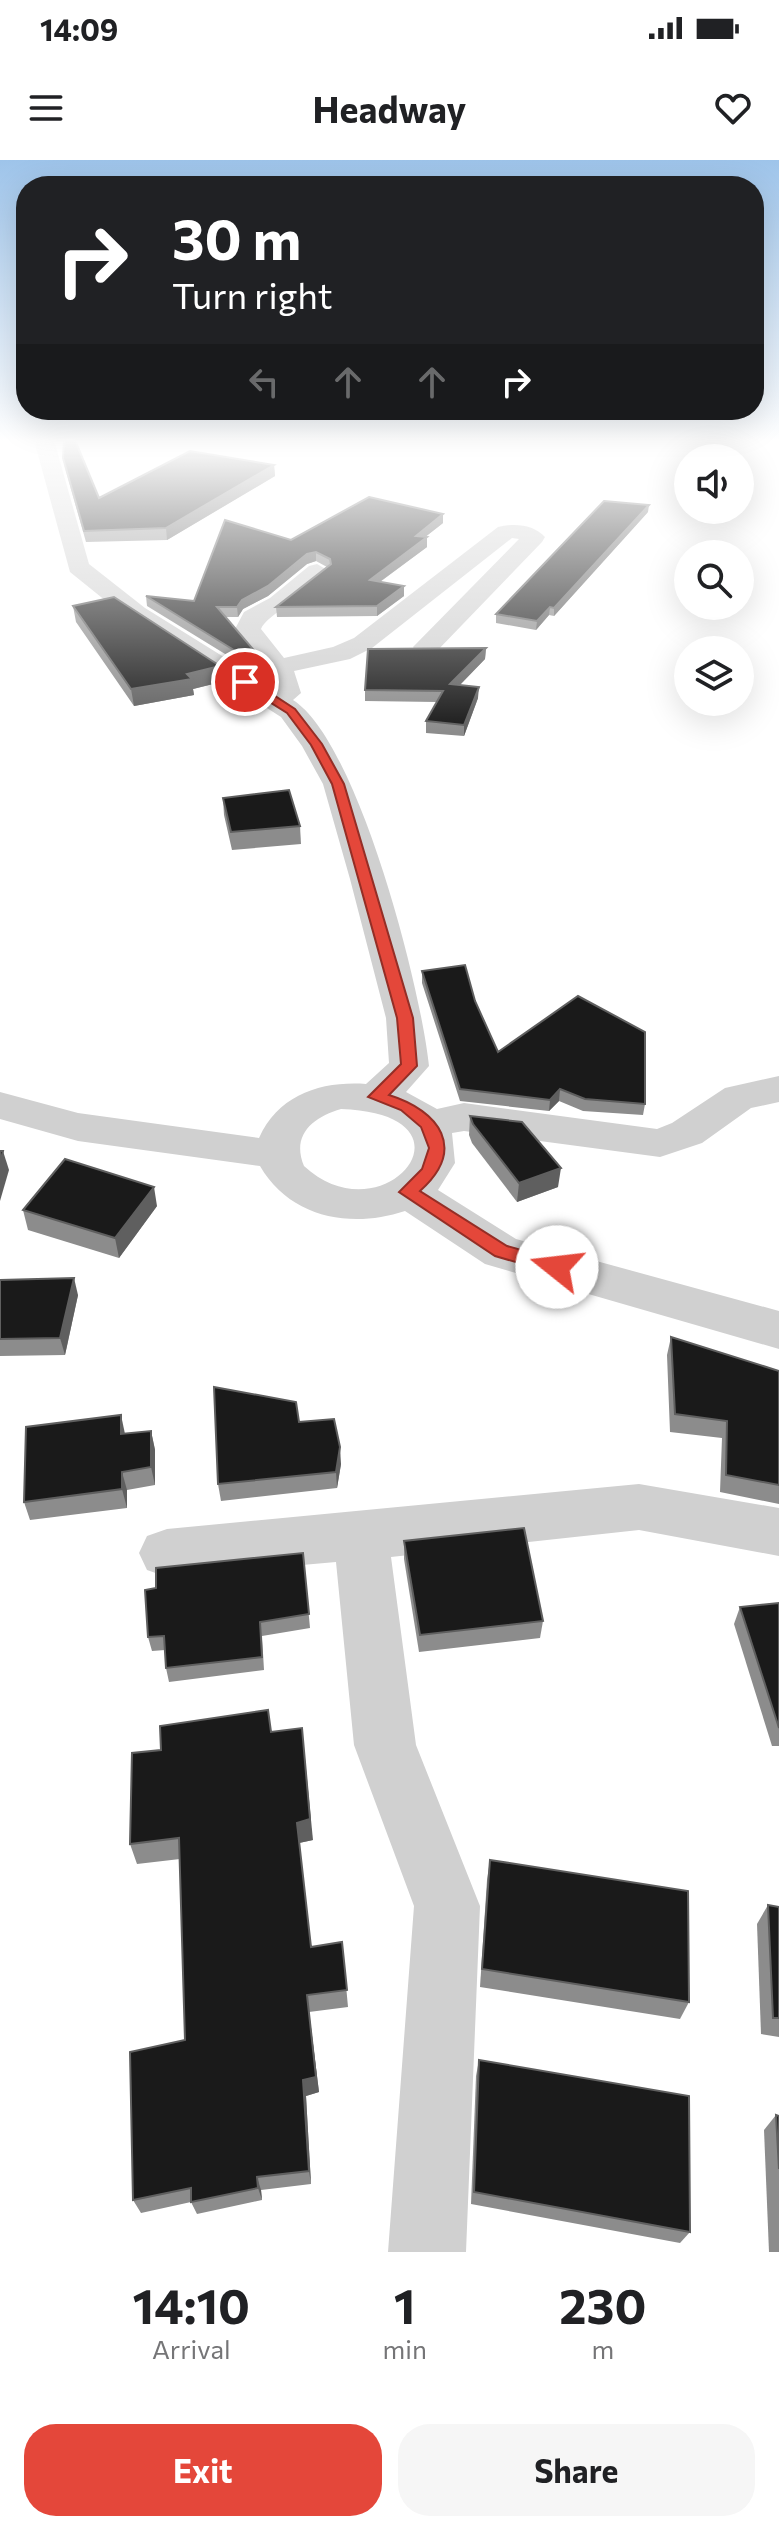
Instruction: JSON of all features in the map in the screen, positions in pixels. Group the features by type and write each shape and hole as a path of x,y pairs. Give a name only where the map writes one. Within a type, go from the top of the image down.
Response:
{"street":[{"path":"70,538 78,567 136,613 291,711 316,744 338,784 405,1018 409,1066 377,1097"},
{"path":"277,667 341,653 363,643 499,538"},
{"path":"426,647 533,538"},
{"path":"291,711 283,674 248,629 253,617 279,603 317,571"},
{"path":"429,1125 464,1117 660,1143 687,1133 739,1097 779,1089"},
{"path":"340,1096 377,1097 407,1106 429,1125 437,1148 430,1172 408,1192 376,1203 330,1201 308,1195 285,1176 275,1154 282,1128 305,1107 340,1096"},
{"path":"0,1105 78,1127 275,1154"},
{"path":"408,1192 501,1252 779,1330"},
{"path":"167,1553 639,1507 779,1532"},
{"path":"361,1536 385,1745 447,1906 427,2252"}],"building":[{"path":"218,538 426,538 370,580 404,586 377,606 276,607 331,564 330,559 316,552 307,554 268,586 242,600 237,607 217,607 263,661 255,663 146,596 194,601"},
{"path":"569,538 619,538 554,608 550,607 537,621 496,614"},
{"path":"114,597 220,666 187,674 192,679 131,689 73,606"},
{"path":"486,648 450,684 479,687 464,725 426,721 443,691 365,690 368,649"},
{"path":"289,790 300,826 231,832 223,798"},
{"path":"465,965 475,1001 498,1052 578,996 645,1032 645,1104 585,1099 560,1089 550,1100 460,1089 422,971"},
{"path":"470,1116 522,1122 561,1168 519,1183"},
{"path":"65,1159 154,1187 115,1238 23,1210"},
{"path":"74,1278 60,1338 0,1339 0,1280"},
{"path":"671,1337 779,1371 779,1485 726,1475 727,1421 675,1414"},
{"path":"214,1387 296,1402 299,1422 334,1419 340,1447 336,1472 218,1484"},
{"path":"121,1415 121,1434 151,1431 151,1467 122,1472 122,1489 24,1502 26,1427"},
{"path":"524,1528 543,1621 420,1635 404,1541"},
{"path":"303,1553 309,1614 260,1622 262,1657 166,1668 164,1636 148,1637 145,1590 156,1588 156,1568"},
{"path":"779,1603 779,1728 740,1607"},
{"path":"268,1710 271,1732 302,1728 310,1819 297,1823 311,1947 342,1942 347,1990 307,1995 316,2077 303,2080 309,2171 257,2177 258,2188 191,2202 191,2188 133,2200 130,2052 185,2040 179,1838 130,1844 132,1753 161,1750 160,1726"},
{"path":"490,1860 688,1891 689,2002 482,1969"},
{"path":"768,1905 779,1907 779,2018 773,2018"},
{"path":"479,2060 689,2096 690,2232 474,2192"},
{"path":"776,2115 779,2116 779,2169"}],"route":[{"path":"245,682 291,711 316,744 338,784 405,1018 409,1066 377,1097 407,1106 429,1125 437,1148 430,1172 408,1192 501,1252 557,1267"}]}
